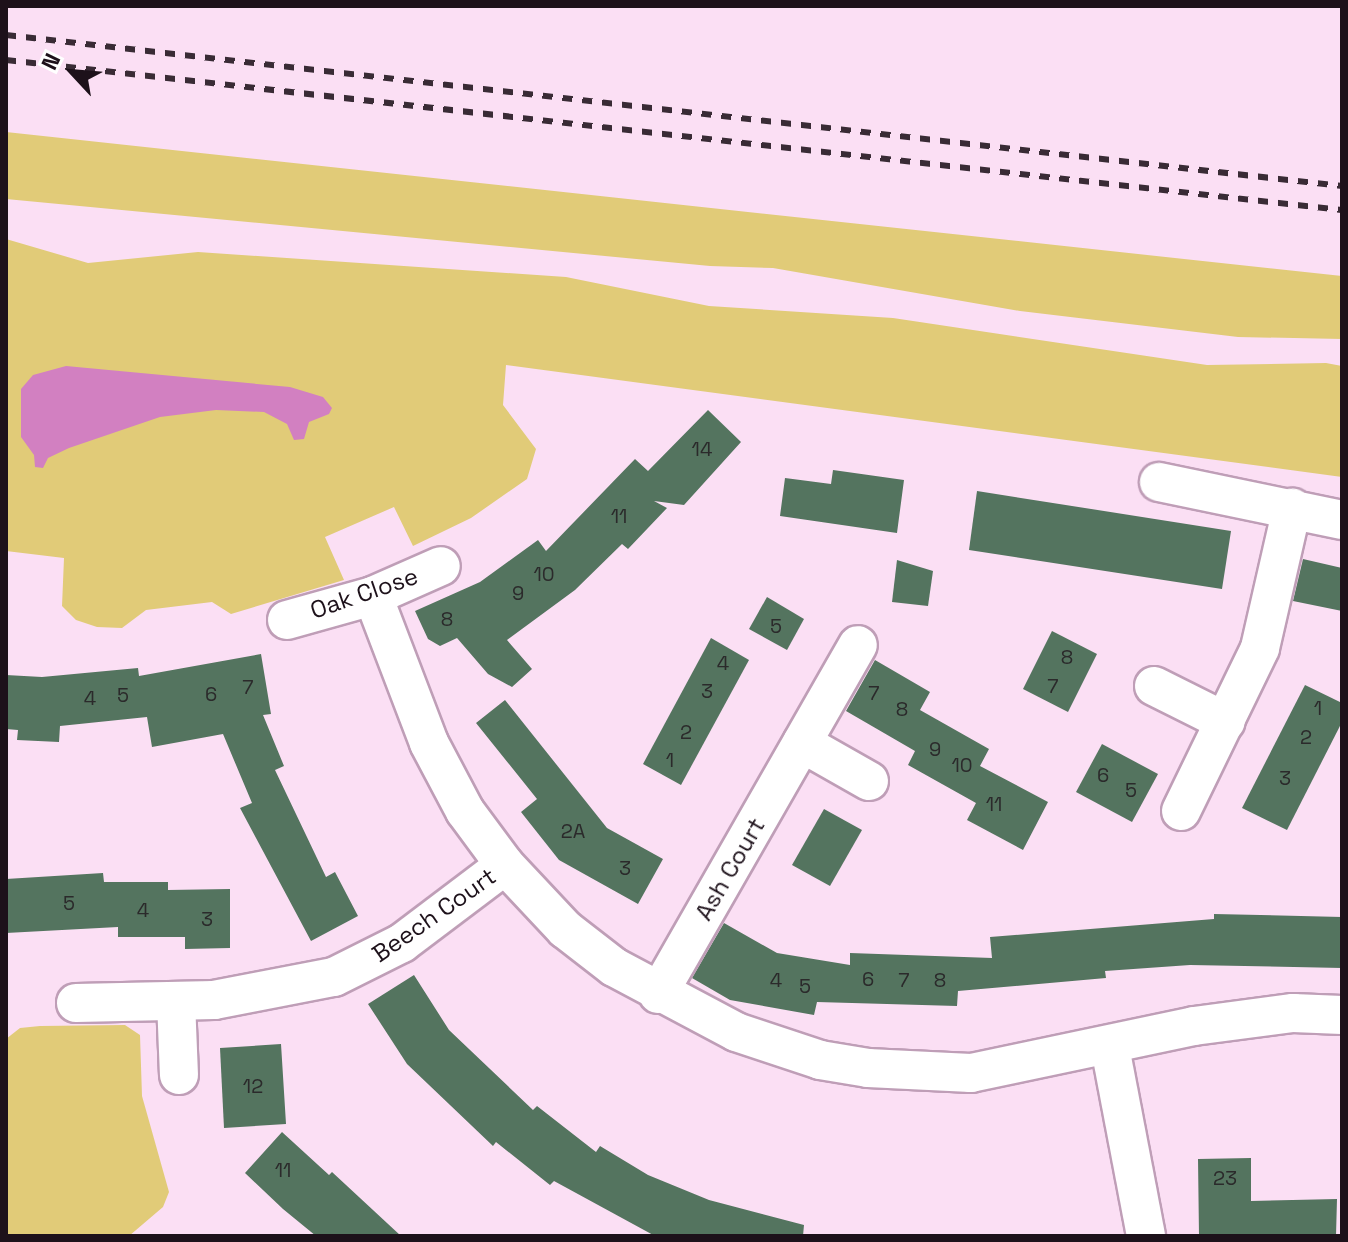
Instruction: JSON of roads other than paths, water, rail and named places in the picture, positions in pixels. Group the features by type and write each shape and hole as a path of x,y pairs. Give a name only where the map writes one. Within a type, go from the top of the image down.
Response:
{"street":[{"path":"1159,482 1342,520"},
{"path":"1181,811 1226,722 1270,620 1292,508"},
{"name":"Oak Close","path":"287,620 373,596 441,566"},
{"path":"373,596 429,743 465,811 505,865 565,929 658,994 775,1047 868,1068 971,1073 1238,1019 1342,1015"},
{"name":"Ash Court","path":"658,994 858,645"},
{"path":"1154,686 1226,722"},
{"path":"802,743 869,781"},
{"name":"Beech Court","path":"76,1003 260,995 365,964 427,926 505,865"},
{"path":"176,1001 179,1075"},
{"path":"1110,1047 1146,1236"}],"railway":[{"path":"6,35 1342,186"},
{"path":"6,60 1342,210"}]}
